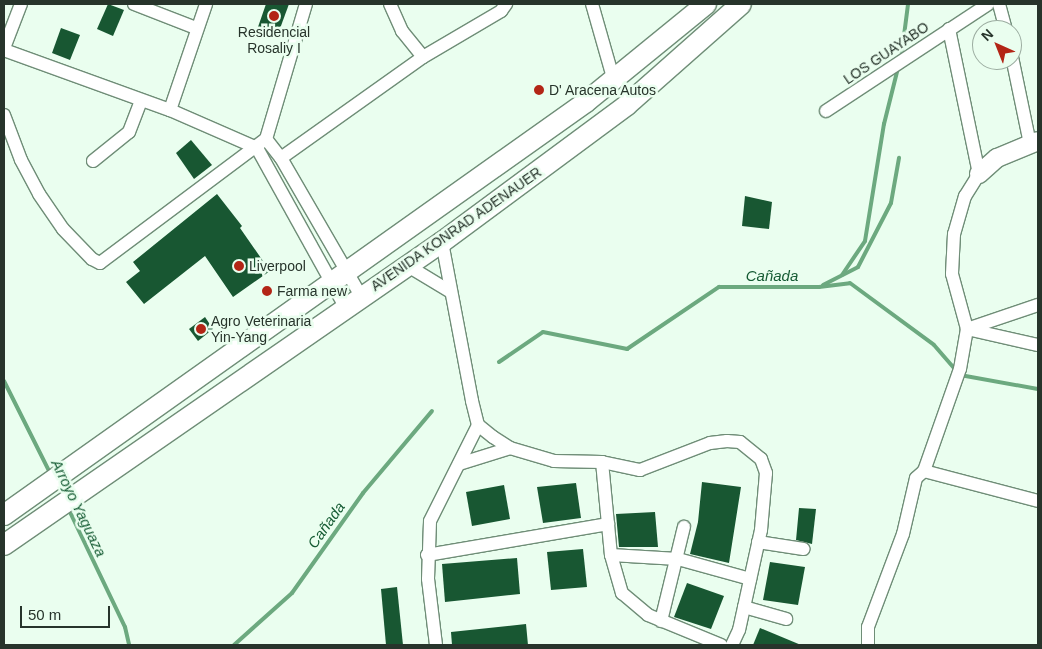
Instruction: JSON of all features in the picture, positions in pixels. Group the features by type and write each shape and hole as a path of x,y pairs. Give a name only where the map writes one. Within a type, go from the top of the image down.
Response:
{"main road":[{"name":"AVENIDA KONRAD ADENAUER","path":"4,514 614,81 706,4"},
{"name":"AVENIDA KONRAD ADENAUER","path":"7,543 94,480 442,242 627,105 741,4"}],"street":[{"path":"21,4 4,49 261,143 281,158 361,296"},
{"path":"134,4 196,28"},
{"path":"170,110 196,28 206,4"},
{"path":"4,115 21,160 38,194 63,230 92,259 100,263 261,143 306,4"},
{"path":"390,4 402,32 423,57"},
{"path":"281,158 423,57 501,12 506,4"},
{"path":"592,4 614,81"},
{"name":"LOS GUAYABO","path":"826,110 988,4"},
{"path":"1000,4 1004,20"},
{"path":"949,28 979,174"},
{"path":"868,645 871,618 903,534 916,478 924,471 960,369 967,329 952,274 954,234 965,196 979,174 997,158 1036,144 1016,70"},
{"path":"92,160 129,132 141,100"},
{"path":"261,143 330,283 345,308"},
{"path":"436,645 427,555 430,521 478,425 442,242"},
{"path":"408,266 451,292"},
{"path":"967,329 1038,305"},
{"path":"967,329 1038,345"},
{"path":"478,425 510,448 554,461 602,462 640,470 710,443 740,442 761,459 766,473 758,542 744,607 732,645"},
{"path":"459,464 510,448"},
{"path":"602,462 610,555 622,593 648,615 721,645"},
{"path":"924,471 1038,502"},
{"path":"427,555 608,524"},
{"path":"661,621 678,559 684,527"},
{"path":"758,542 802,549"},
{"path":"610,555 678,559 750,579"},
{"path":"744,607 786,619"}],"building":[{"path":"108,4 124,10 113,36 97,29"},
{"name":"Residencial Rosaliy I","path":"266,4 289,4 278,34 258,27"},
{"path":"61,28 80,35 70,60 52,53"},
{"path":"191,140 212,165 194,179 176,153"},
{"path":"217,194 242,226 240,228 270,271 233,297 205,256 144,304 126,282 140,271 133,262"},
{"path":"745,196 772,202 769,229 742,226"},
{"name":"Agro Veterinaria Yin-Yang","path":"205,317 213,329 198,341 189,329"},
{"path":"702,482 741,487 729,563 690,554 698,522"},
{"path":"576,483 581,518 543,523 537,487"},
{"path":"504,485 510,519 472,526 466,492"},
{"path":"799,508 816,509 812,544 796,540"},
{"path":"655,512 658,547 619,547 616,514"},
{"path":"583,549 587,587 551,590 547,552"},
{"path":"517,558 520,594 445,602 442,564"},
{"path":"770,562 805,567 798,605 763,600"},
{"path":"687,583 724,596 711,629 674,617"},
{"path":"397,587 403,645 386,645 381,589"},
{"path":"526,624 528,645 452,645 451,632"},
{"path":"760,628 801,645 753,645"}],"waterway":[{"name":"Cañada","path":"901,59 908,4"},
{"name":"Cañada","path":"842,275 865,241 884,124 898,68"},
{"path":"823,285 858,267 891,203 899,158"},
{"name":"Cañada","path":"499,362 543,332 627,349 719,287 819,287 850,283 934,345 960,375 1038,389"},
{"name":"Arroyo Yaguaza","path":"4,381 51,475"},
{"name":"Cañada","path":"234,645 292,593 363,493 432,411"},
{"name":"Arroyo Yaguaza","path":"68,508 125,627 129,645"}],"place":[{"name":"Residencial Rosaliy I","path":"274,16"},
{"name":"D' Aracena Autos","path":"539,90"},
{"name":"Liverpool","path":"239,266"},
{"name":"Farma new","path":"267,291"},
{"name":"Agro Veterinaria Yin-Yang","path":"201,329"}]}
